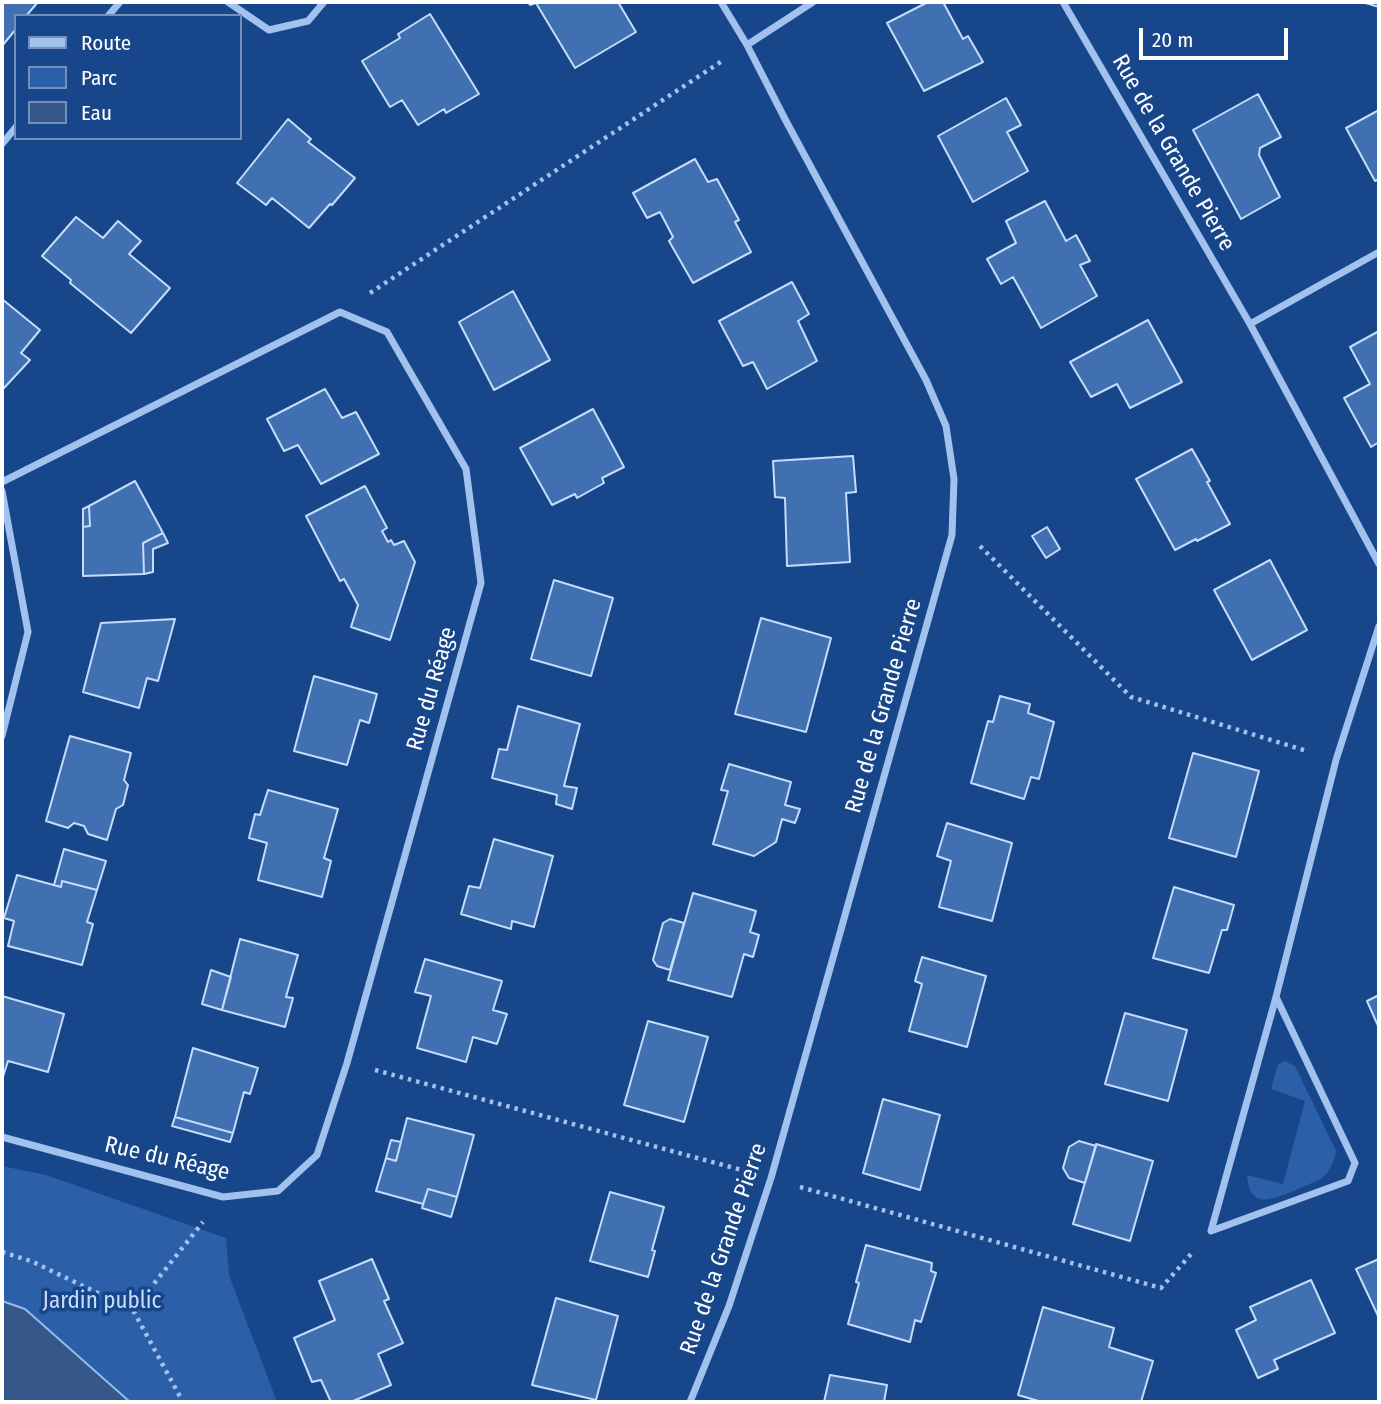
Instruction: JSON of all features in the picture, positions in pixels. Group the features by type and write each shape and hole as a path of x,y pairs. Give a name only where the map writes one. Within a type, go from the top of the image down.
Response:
{"street":[{"path":"228,2 269,30 308,21 324,2"},
{"name":"Rue de la Grande Pierre","path":"690,1402 729,1306 771,1178 952,535 954,479 946,426 926,380 747,45 721,2"},
{"path":"747,45 813,2"},
{"name":"Rue de la Grande Pierre","path":"1063,2 1250,324 1379,564"},
{"path":"2,144 14,129"},
{"path":"1250,324 1379,253"},
{"path":"2,482 340,312"},
{"name":"Rue du Réage","path":"2,1137 223,1196 278,1191 317,1155 347,1063 481,583 466,469 387,332 340,312"},
{"path":"2,491 28,632 2,736"},
{"path":"1276,997 1356,1163 1348,1181 1211,1231 1276,997 1336,760 1379,626"}],"path":[{"path":"340,312 747,45"},
{"path":"952,535 970,536 1131,697 1336,760"},
{"path":"133,1310 223,1196"},
{"path":"2,1252 31,1262 133,1310 183,1402"}],"green space":[{"path":"1285,1061 1295,1066 1336,1151 1331,1166 1321,1179 1281,1196 1260,1199 1251,1192 1247,1175 1283,1184 1305,1101 1271,1089 1278,1064"},
{"name":"Jardin public","path":"2,1166 46,1175 226,1238 229,1275 277,1402 2,1402"}],"water":[{"path":"2,1301 25,1309 130,1402 2,1402"}],"building":[{"path":"2,2 38,2 28,14 14,14 14,31 2,46"},
{"path":"528,2 618,2 636,32 575,68 536,3 530,5"},
{"path":"928,2 943,2 963,39 968,36 983,62 924,91 887,23"},
{"path":"1362,2 1379,2 1379,7"},
{"path":"430,14 479,94 446,113 444,109 418,125 402,100 390,107 362,61 400,38 398,34"},
{"path":"1258,94 1281,137 1260,148 1259,155 1280,197 1241,219 1193,130"},
{"path":"1006,98 1021,125 1007,132 1028,171 973,202 938,136"},
{"path":"1379,110 1379,179 1375,181 1346,128"},
{"path":"288,119 311,139 308,142 355,178 309,228 272,198 266,205 237,183"},
{"path":"695,159 708,182 717,179 739,220 735,222 751,252 693,283 669,241 673,237 660,212 647,218 633,193"},
{"path":"1045,201 1066,241 1076,235 1090,261 1080,265 1097,296 1041,328 1013,277 1001,284 987,259 1016,243 1006,221"},
{"path":"76,217 103,238 118,221 141,241 129,254 170,288 131,333 42,256"},
{"path":"792,282 809,314 798,321 817,361 767,389 753,362 743,366 719,321"},
{"path":"513,291 550,360 494,390 459,322"},
{"path":"2,299 40,330 21,353 30,360 4,388 2,386"},
{"path":"1148,320 1182,382 1130,408 1117,384 1091,397 1070,362"},
{"path":"1379,331 1379,442 1371,447 1344,398 1370,384 1350,347"},
{"path":"325,389 342,418 356,412 379,454 321,484 298,445 284,451 267,419"},
{"path":"593,409 624,467 602,478 604,483 577,498 575,494 552,505 520,448"},
{"path":"1192,449 1230,524 1175,550 1136,479"},
{"path":"853,456 856,492 846,493 850,562 787,566 785,498 775,497 773,461"},
{"path":"135,481 163,533 143,543 144,574 83,576 83,527 90,526 89,506"},
{"path":"365,486 387,528 382,531 388,542 391,540 394,545 404,541 415,562 390,640 351,627 358,605 344,579 340,581 306,516"},
{"path":"89,506 90,526 83,527 83,509"},
{"path":"1047,527 1060,549 1046,558 1032,536"},
{"path":"163,533 168,543 153,549 153,572 144,574 143,543"},
{"path":"1270,560 1307,630 1252,660 1214,590"},
{"path":"554,580 613,598 591,676 531,659"},
{"path":"761,618 831,638 806,732 735,714"},
{"path":"175,619 158,681 147,678 139,708 83,692 101,623"},
{"path":"314,676 377,694 369,723 360,720 347,765 294,751"},
{"path":"1000,696 1030,704 1028,713 1054,722 1039,779 1031,777 1024,799 971,783 988,721 993,722"},
{"path":"518,706 580,724 564,786 577,788 572,809 556,804 557,795 492,778 499,749 507,750"},
{"path":"70,736 131,753 124,780 128,785 123,805 116,809 107,840 88,834 84,826 74,823 68,828 46,821"},
{"path":"1193,753 1259,771 1236,857 1169,838"},
{"path":"729,764 791,782 785,805 800,809 795,823 782,819 776,842 754,856 713,844 728,791 721,790"},
{"path":"268,790 338,809 324,858 331,861 322,897 258,880 267,843 249,838 255,814 260,815"},
{"path":"947,823 1012,843 992,921 939,907 951,861 937,856"},
{"path":"494,839 553,856 534,927 512,921 511,929 461,914 469,886 480,888"},
{"path":"64,849 106,861 97,890 62,881 61,887 54,885"},
{"path":"17,875 61,887 62,881 97,890 87,922 93,924 82,965 8,946 14,921 4,918"},
{"path":"1174,887 1234,905 1227,930 1222,930 1209,973 1153,958"},
{"path":"693,893 756,911 750,932 759,935 753,957 744,954 732,997 668,980"},
{"path":"670,919 684,923 670,970 657,966 653,960 663,923"},
{"path":"240,939 298,955 286,997 293,998 285,1027 222,1010"},
{"path":"922,957 986,976 967,1047 909,1031 922,984 915,981"},
{"path":"425,959 502,981 493,1010 507,1014 497,1044 473,1037 466,1062 417,1048 431,996 415,992"},
{"path":"211,970 231,977 222,1010 202,1004"},
{"path":"1379,995 1379,1028 1367,1001"},
{"path":"2,996 64,1014 48,1072 8,1061 2,1080"},
{"path":"1125,1013 1187,1030 1168,1101 1105,1084"},
{"path":"648,1021 708,1037 684,1122 624,1105"},
{"path":"193,1048 258,1068 250,1094 244,1092 233,1133 175,1117"},
{"path":"883,1099 940,1115 920,1190 863,1173"},
{"path":"175,1117 233,1133 230,1142 172,1126"},
{"path":"407,1118 474,1135 457,1197 428,1189 423,1204 376,1191 386,1158 396,1161"},
{"path":"391,1140 401,1142 396,1161 386,1158"},
{"path":"1079,1141 1096,1146 1085,1183 1069,1178 1063,1168 1069,1147"},
{"path":"1096,1144 1153,1161 1130,1241 1073,1224"},
{"path":"428,1189 457,1197 451,1217 422,1208"},
{"path":"610,1192 664,1207 652,1250 655,1251 648,1277 590,1261"},
{"path":"866,1245 932,1263 931,1271 936,1273 921,1322 915,1320 910,1342 848,1324"},
{"path":"372,1259 389,1299 384,1301 403,1343 378,1354 391,1385 351,1402 331,1402 321,1380 312,1382 294,1338 335,1320 319,1281"},
{"path":"1379,1259 1379,1318 1356,1269"},
{"path":"1311,1280 1335,1333 1274,1360 1278,1369 1258,1378 1236,1330 1256,1320 1250,1307"},
{"path":"556,1298 618,1316 596,1400 532,1385"},
{"path":"1043,1307 1114,1328 1109,1347 1153,1361 1141,1402 1042,1402 1018,1395"},
{"path":"830,1375 887,1385 884,1402 824,1402"}]}
